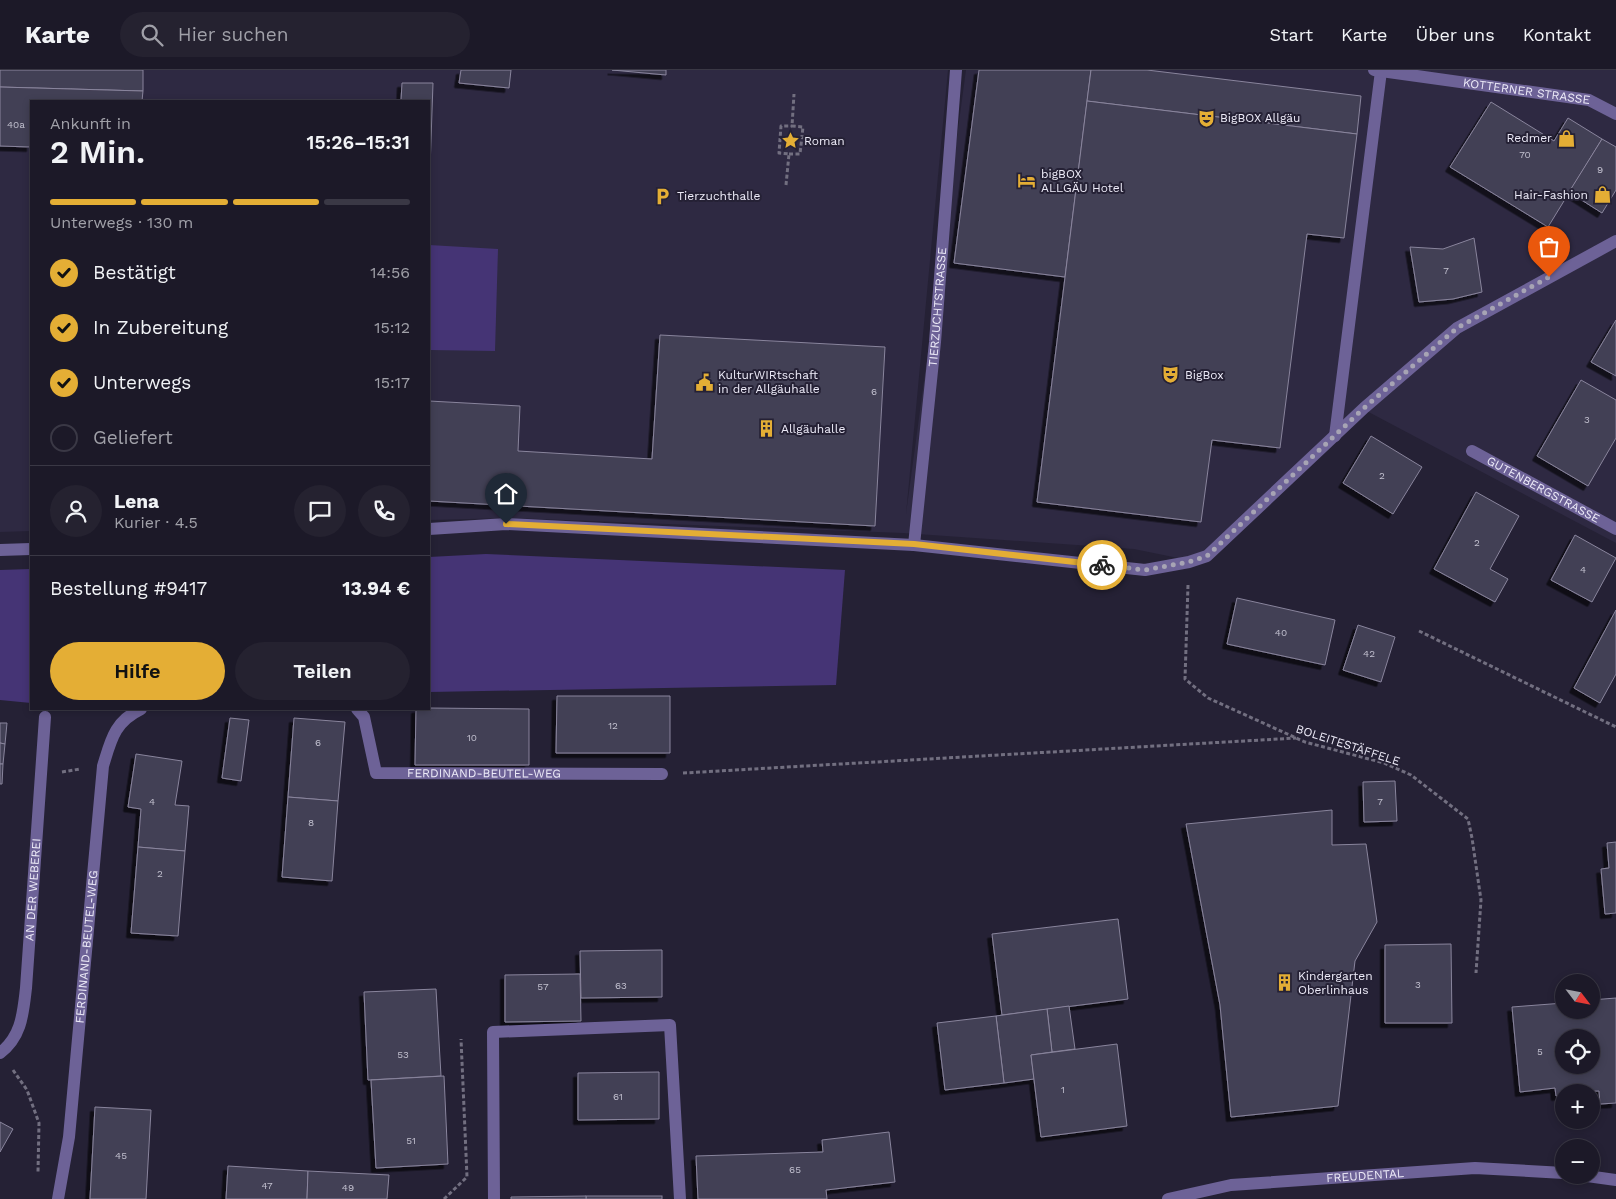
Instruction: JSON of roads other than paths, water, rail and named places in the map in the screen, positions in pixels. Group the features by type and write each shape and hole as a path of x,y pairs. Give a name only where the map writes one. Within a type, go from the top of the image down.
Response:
{"street":[{"name":"TIERZUCHTSTRASSE","path":"914,544 935,342 956,70"},
{"path":"1335,436 1377,70"},
{"name":"KOTTERNER STRASSE","path":"1377,70 1589,100 1616,114"},
{"path":"430,529 506,524 914,544 1145,570 1189,562 1207,556 1364,408 1457,328 1616,240"},
{"name":"GUTENBERGSTRASSE","path":"1472,451 1616,529"},
{"path":"0,550 30,549"},
{"name":"FERDINAND-BEUTEL-WEG","path":"58,1199 70,1137 103,766 114,732 131,714 139,710"},
{"name":"FERDINAND-BEUTEL-WEG","path":"358,710 364,717 376,773 662,774"},
{"name":"AN DER WEBEREI","path":"0,1053 11,1044 21,1024 26,988 45,717"},
{"path":"494,1199 494,1032 670,1025 680,1199"},
{"name":"FREUDENTAL","path":"1168,1199 1231,1185 1475,1168 1555,1172"},
{"path":"1600,1178 1616,1180"}],"place":[{"name":"BigBOX Allgäu","path":"1206,118"},
{"name":"Redmer","path":"1566,138"},
{"name":"Roman","path":"790,141"},
{"name":"bigBOX ALLGÄU Hotel","path":"1027,181"},
{"name":"Hair-Fashion","path":"1602,195"},
{"name":"Tierzuchthalle","path":"663,196"},
{"name":"BigBox","path":"1171,375"},
{"name":"KulturWIRtschaft in der Allgäuhalle","path":"704,382"},
{"name":"Allgäuhalle","path":"767,429"},
{"name":"Kindergarten Oberlinhaus","path":"1284,983"}]}
